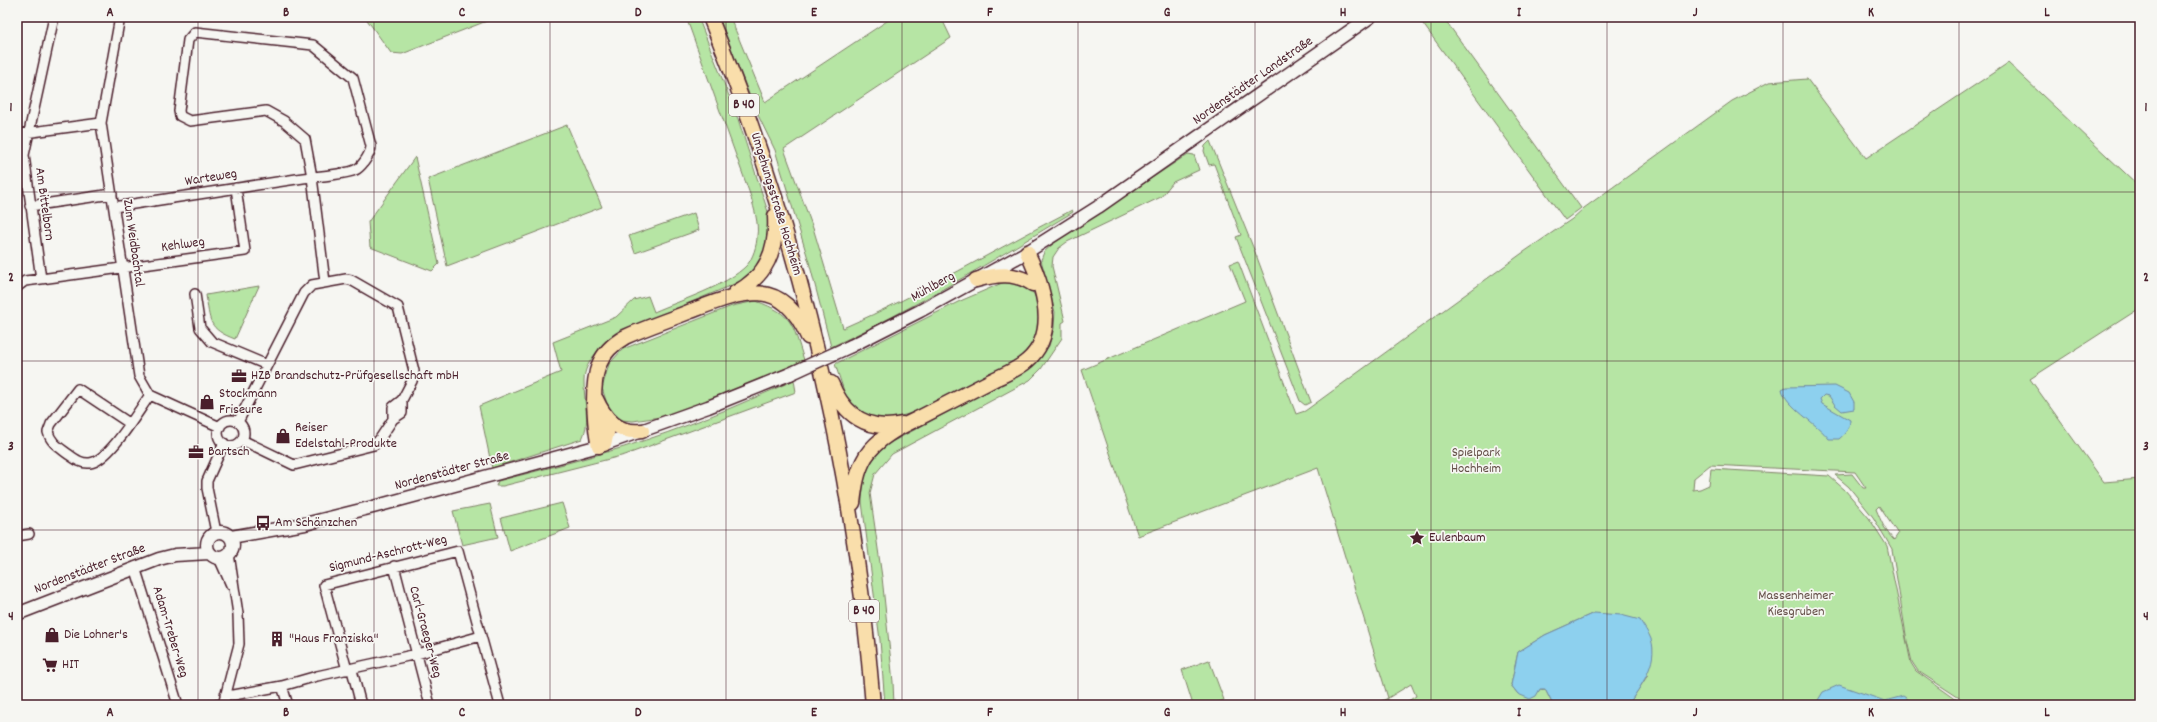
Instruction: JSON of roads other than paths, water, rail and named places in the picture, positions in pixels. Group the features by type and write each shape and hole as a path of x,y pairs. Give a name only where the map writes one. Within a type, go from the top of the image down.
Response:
{"main road":[{"name":"Umgehungsstraße Hochheim","path":"710,17 742,100 774,194 817,348"},
{"name":"Nordenstädter Landstraße","path":"1028,252 1153,170 1370,17"},
{"path":"731,296 756,278 772,254 776,234 774,194"},
{"path":"1028,252 1025,267 1027,276 1043,298"},
{"path":"851,517 857,478 866,456 884,438 910,422 1020,366 1031,358 1040,346 1046,331 1047,314 1035,267 1028,252"},
{"name":"Mühlberg","path":"790,374 851,346 1028,252"},
{"path":"976,280 994,275 1012,275 1024,278 1033,284"},
{"path":"601,445 596,428 594,395 595,377 600,363 608,350 619,341 731,296 746,292 760,293 772,296 786,304 799,318 822,368"},
{"path":"817,348 836,396 852,414 865,422 880,426 896,426 910,422"},
{"name":"B 40","path":"817,348 843,469 851,517 860,582 873,705"},
{"name":"Nordenstädter Straße","path":"17,614 135,567 174,555 221,546 266,531 305,524 373,507 601,445 708,407 790,374"},
{"path":"594,395 602,411 608,430 601,445"},
{"path":"602,411 610,421 619,427 630,431 642,431"}],"street":[{"name":"Am Bittelborn","path":"41,278 24,163 28,133 54,17"},
{"name":"Zum Weidbachtal","path":"120,17 101,123 138,376 150,395"},
{"path":"312,177 358,169 369,154 371,146 351,74 309,43 199,31 192,34 188,40 179,106 180,116 184,119 195,121 266,111 272,113 305,139 312,177 325,282"},
{"path":"17,134 101,123"},
{"name":"Warteweg","path":"114,206 312,177"},
{"name":"Kehlweg","path":"17,286 25,281 41,278 245,251 236,188"},
{"path":"30,206 112,194"},
{"path":"238,422 304,293 312,285 325,282 351,280 398,307 414,371 412,381 402,400 402,413 393,419 380,440 374,445 294,465 242,440"},
{"path":"195,294 200,328 212,342 267,366"},
{"path":"129,423 78,389 50,424 48,432 54,444 78,461 89,463 95,462 108,452 150,395 220,427"},
{"path":"226,421 238,422 243,428 242,440 236,445 224,444 220,438 220,427 226,421"},
{"path":"223,705 239,644 238,614 233,588 207,488 207,481 224,444"},
{"path":"17,536 29,534"},
{"name":"Sigmund-Aschrott-Weg","path":"349,670 324,585 394,566 458,551 481,636"},
{"name":"Carl-Graeger-Weg","path":"394,566 430,705"},
{"name":"Adam-Treber-Weg","path":"135,567 178,705"},
{"path":"225,695 234,695 282,686 317,676 417,654 481,636 500,705"},
{"path":"349,670 361,705"},
{"path":"282,686 288,705"},
{"path":"212,705 219,705"}],"water":[{"path":"1835,386 1849,393 1854,402 1854,409 1842,411 1835,405 1829,396 1824,395 1820,399 1822,404 1850,420 1848,428 1839,439 1829,439 1789,402 1782,389 1786,387"},
{"path":"1594,613 1621,615 1640,620 1651,639 1653,648 1650,666 1643,683 1628,705 1553,705 1545,689 1540,689 1536,696 1530,699 1518,694 1511,685 1518,652 1545,635"},
{"path":"1839,685 1885,701 1903,696 1917,705 1815,705 1823,692"}],"place":[{"name":"HZB Brandschutz-Prüfgesellschaft mbH","path":"239,376"},
{"name":"Stockmann Friseure","path":"207,402"},
{"name":"Reiser Edelstahl-Produkte","path":"283,436"},
{"name":"Bartsch","path":"196,452"},
{"name":"Am Schänzchen","path":"263,523"},
{"name":"Eulenbaum","path":"1417,538"},
{"name":"Die Lohner's","path":"52,635"},
{"name":"\"Haus Franziska\"","path":"277,639"},
{"name":"HIT","path":"50,665"}],"park label":[{"name":"Spielpark Hochheim","path":"1476,462"},
{"name":"Massenheimer Kiesgruben","path":"1796,604"}]}
